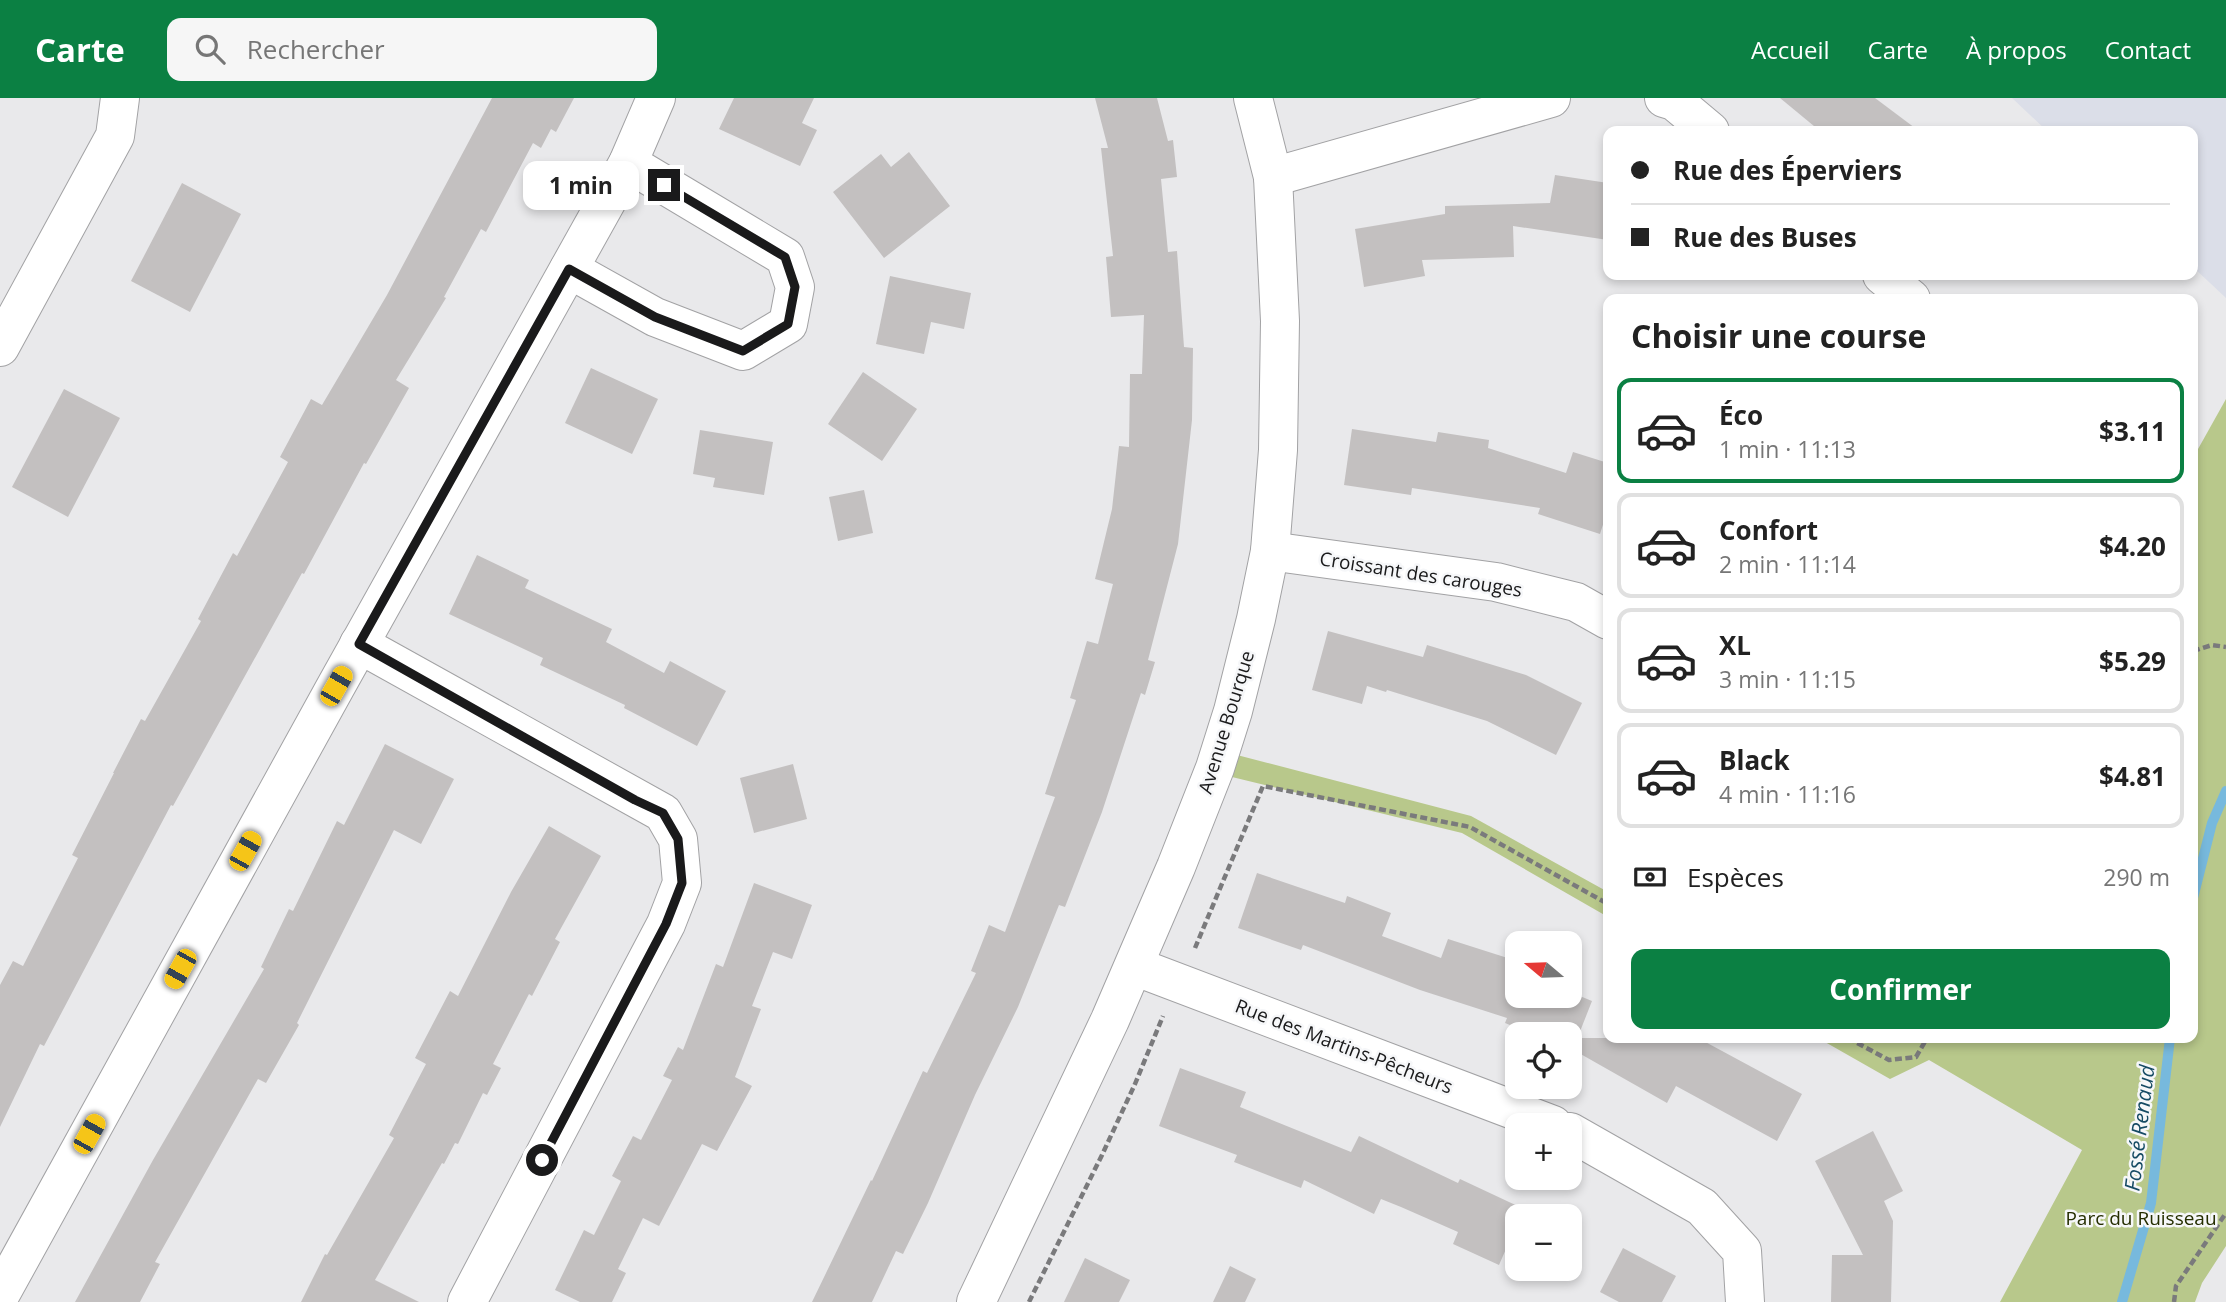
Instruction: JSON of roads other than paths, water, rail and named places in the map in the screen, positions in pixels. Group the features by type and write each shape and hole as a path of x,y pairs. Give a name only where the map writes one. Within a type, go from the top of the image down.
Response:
{"street":[{"path":"0,347 115,136 120,98"},
{"path":"0,1295 628,163 656,98"},
{"name":"Avenue Bourque","path":"976,1302 1134,966 1215,768 1233,711 1270,551 1278,450 1280,321 1273,177 1254,98"},
{"path":"1273,177 1551,98"},
{"path":"1664,98 1674,101 1704,126"},
{"path":"569,269 655,317 743,351 788,324 795,287 785,257 628,163"},
{"path":"1888,280 1905,294"},
{"name":"Croissant des carouges","path":"1270,551 1496,582 1576,602 1603,617"},
{"path":"359,644 635,800 663,813 678,839 682,883 666,924 467,1302"},
{"name":"Rue des Martins-Pêcheurs","path":"1134,966 1521,1113"},
{"path":"1582,1139 1702,1207 1742,1251 1745,1302"}],"waterway":[{"name":"Fossé Renaud","path":"2198,878 2212,823 2226,791"},
{"name":"Fossé Renaud","path":"2122,1302 2151,1203 2169,1043"}],"park label":[{"name":"Parc du Ruisseau","path":"2141,1218"}]}
